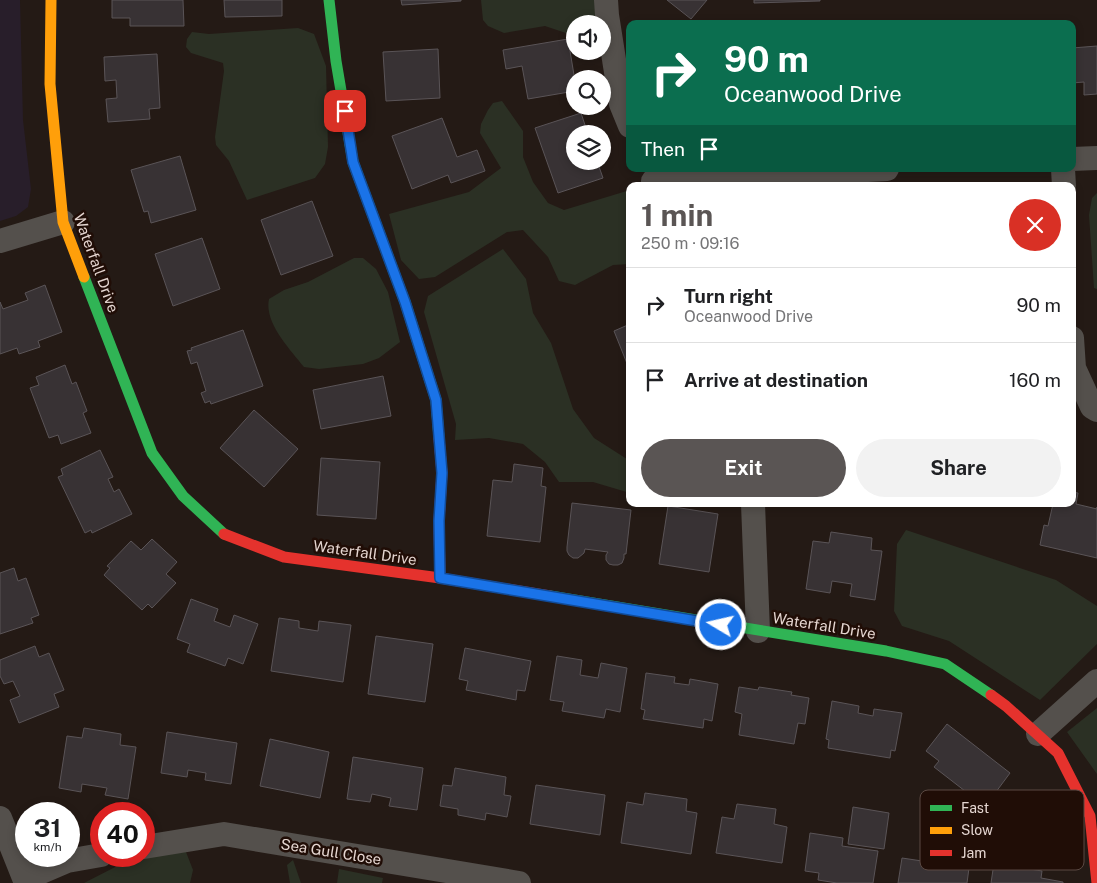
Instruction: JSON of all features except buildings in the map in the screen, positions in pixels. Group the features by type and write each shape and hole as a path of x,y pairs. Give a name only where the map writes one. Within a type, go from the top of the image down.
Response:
{"street":[{"name":"Waterfall Drive","path":"51,0 50,84 63,222 152,453 183,496 223,533 284,557 440,578 886,652 945,664 1006,706 1058,753 1077,790"},
{"path":"329,0 336,60 353,162 405,302 436,400 442,473 439,521 440,578"},
{"path":"606,0 621,104 626,116"},
{"path":"1076,159 1097,158"},
{"path":"652,179 816,172"},
{"path":"0,242 63,222"},
{"path":"1076,372 1092,407 1097,410"},
{"path":"753,507 758,631"},
{"path":"1038,734 1097,681"},
{"name":"Waterfall Drive","path":"1084,804 1090,816 1097,883"},
{"path":"0,818 25,881 67,861 90,857"},
{"name":"Sea Gull Close","path":"155,845 224,834 519,883"}],"shaded area":[{"path":"0,0 20,0 23,120 31,189 28,207 16,216 0,221"}],"green space":[{"path":"481,0 596,0 597,15 566,15 566,33 545,26 504,33 488,26 483,20"},
{"path":"298,28 314,34 326,66 328,147 325,164 315,178 247,200 229,161 216,145 215,137 224,71 223,63 191,53 186,47 187,39 192,32 209,34"},
{"path":"502,101 523,131 523,157 533,182 548,203 564,210 626,191 626,264 613,265 575,285 559,281 548,257 523,230 507,232 435,277 419,279 401,260 389,214 469,192 501,168 480,133 481,124 493,103"},
{"path":"1097,193 1097,289 1094,288 1089,215 1092,198"},
{"path":"503,249 526,279 533,313 551,343 573,409 594,438 626,458 626,492 593,482 559,482 545,462 523,444 489,438 455,440 456,424 424,312 428,296"},
{"path":"354,258 363,258 376,269 388,292 400,342 379,358 363,364 319,369 304,367 285,344 274,326 268,308 269,299 284,290 308,282"},
{"path":"906,530 1056,580 1097,606 1097,644 1040,700 949,641 902,626 894,611 897,544"},
{"path":"1097,708 1097,774 1067,732"},
{"path":"186,852 193,870 190,883 84,883 115,867 155,867 155,855"},
{"path":"293,860 301,883 290,883 287,865"},
{"path":"339,869 383,878 382,883 337,883"}],"traffic: fast":[{"path":"329,0 336,61 353,162 405,302 436,400 439,438"},
{"path":"84,277 152,453 183,496 224,534"},
{"path":"550,596 886,651 945,664 991,695"}],"traffic: slow":[{"path":"51,0 50,84 63,222 84,277"}],"traffic: jam":[{"path":"439,438 442,473 439,521 440,578"},
{"path":"224,534 284,557 440,578 550,596"},
{"path":"991,695 1006,706 1058,753 1077,790"},
{"path":"1084,804 1090,816 1097,883"}],"route":[{"path":"345,111 353,162 405,302 436,400 442,473 439,521 440,578 721,625"}]}
